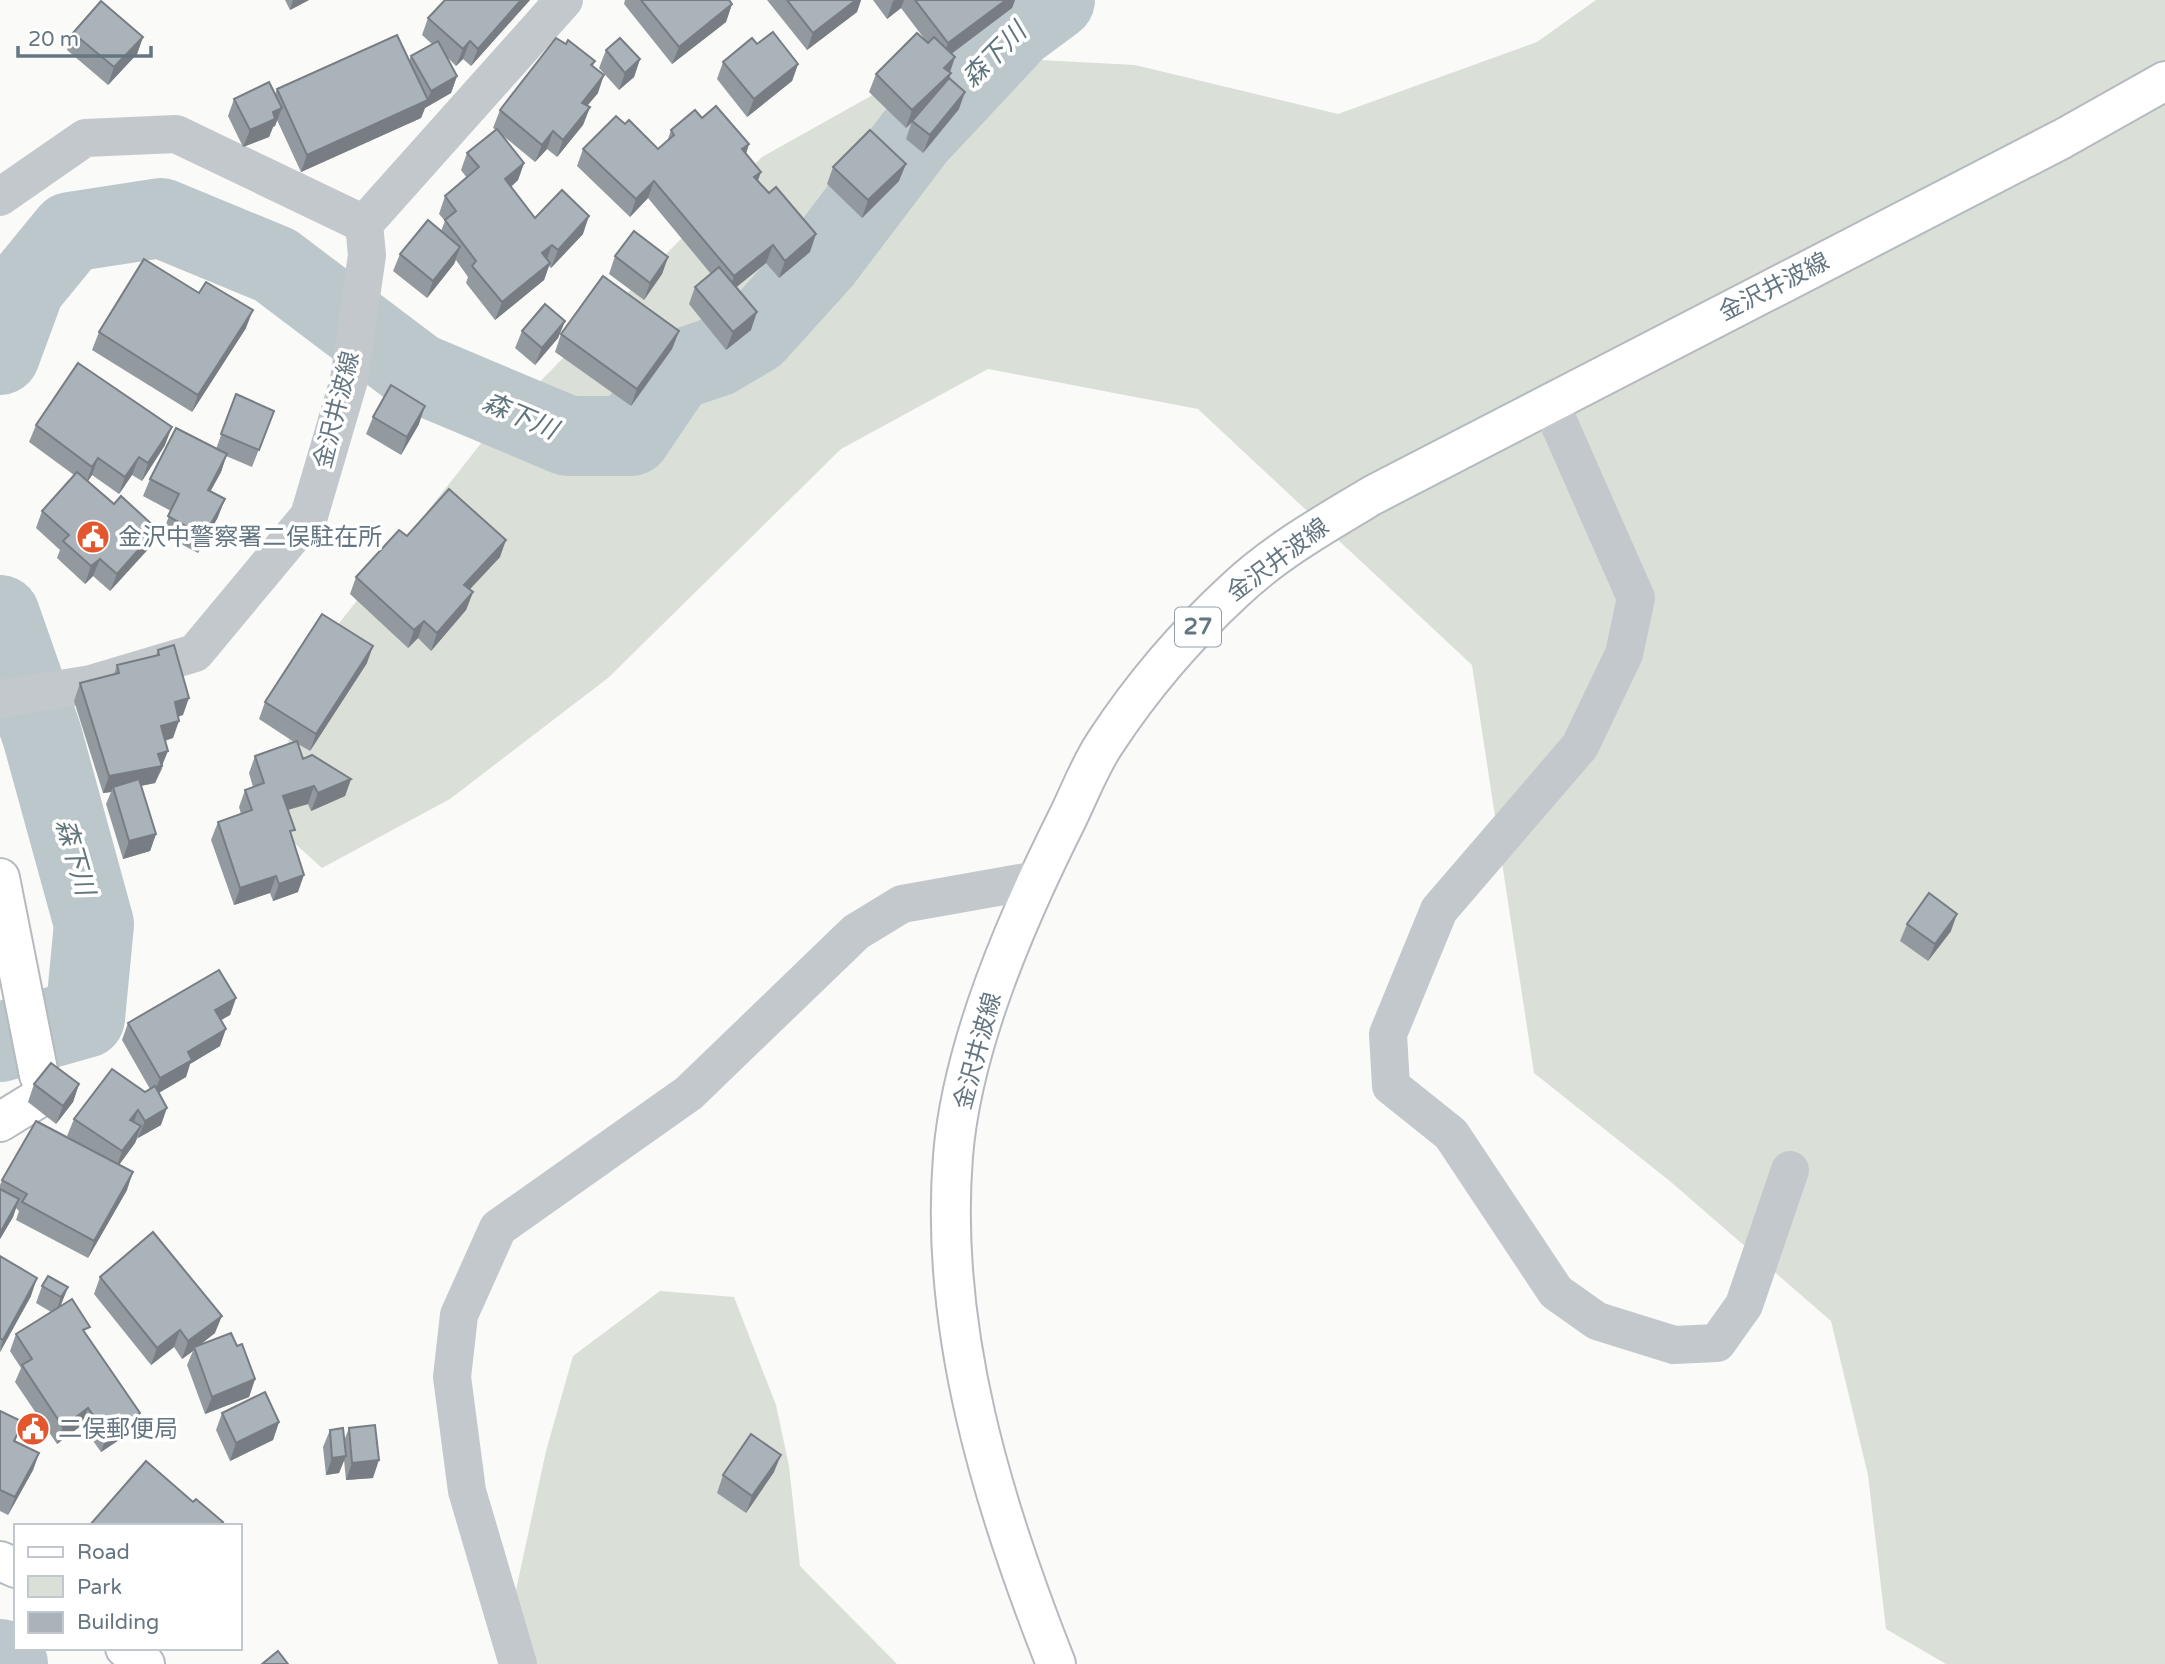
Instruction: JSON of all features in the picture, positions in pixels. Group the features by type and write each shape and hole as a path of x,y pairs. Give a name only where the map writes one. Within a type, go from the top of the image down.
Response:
{"main road":[{"name":"金沢井波線","path":"1056,1664 1009,1536 974,1406 958,1315 953,1232 953,1155 965,1088 984,1019 1037,880 1104,744 1174,652 1236,588 1309,533 1373,495 2062,139 2165,81"},
{"path":"0,878 39,1075 47,1093 0,1122"},
{"path":"128,1650 145,1664"}],"street":[{"path":"0,197 85,138 176,134 365,239 564,0"},
{"name":"金沢井波線","path":"4,698 91,684 195,653 310,516 349,380 365,239"},
{"path":"1550,403 1636,598 1624,654 1580,746 1439,910 1388,1034 1391,1086 1451,1134 1556,1292 1597,1321 1674,1345 1717,1343 1744,1305 1790,1170"},
{"path":"518,1664 467,1491 452,1377 459,1315 498,1228 689,1093 856,932 902,904 1037,880"}],"green space":[{"path":"1596,0 2165,0 2165,1664 1946,1664 1886,1629 1868,1475 1831,1321 1671,1182 1534,1073 1472,665 1198,409 988,369 841,449 608,678 450,799 322,868 270,821 306,665 490,432 762,157 944,55 1135,65 1338,114 1537,42"},
{"path":"660,1291 734,1297 776,1405 789,1466 800,1566 897,1664 500,1664 546,1451 573,1356"}],"building":[{"path":"445,0 521,0 478,49 470,41 463,49 428,18"},
{"path":"641,0 729,0 732,4 679,47"},
{"path":"787,0 856,0 813,33"},
{"path":"915,0 1006,0 948,43"},
{"path":"101,1 143,37 114,67 73,33"},
{"path":"773,32 798,64 754,99 723,62 752,38 757,44"},
{"path":"917,33 928,43 934,37 955,57 944,68 951,73 912,110 876,74"},
{"path":"397,35 428,100 307,155 277,89"},
{"path":"556,38 566,44 568,40 595,61 591,65 604,75 582,103 590,107 563,140 553,131 542,145 500,110"},
{"path":"620,38 640,59 625,73 606,50"},
{"path":"438,41 457,76 431,91 411,56"},
{"path":"949,78 965,92 930,135 912,121"},
{"path":"269,82 282,108 273,112 275,119 250,130 234,99"},
{"path":"716,106 749,144 742,149 761,172 754,177 769,193 776,187 816,234 785,261 773,245 734,276 654,181 636,199 583,149 616,116 625,124 629,120 658,149 674,135 671,130 695,110 702,118"},
{"path":"497,129 524,163 505,179 535,218 562,190 589,216 558,250 552,245 542,253 550,263 502,302 472,266 476,261 445,220 456,211 445,196 479,167 467,153"},
{"path":"870,130 906,164 868,200 833,167"},
{"path":"428,220 460,247 433,281 400,254"},
{"path":"634,231 668,257 650,283 615,256"},
{"path":"144,259 199,293 206,282 253,310 198,395 99,332"},
{"path":"719,267 757,312 733,332 695,287"},
{"path":"603,276 679,331 637,389 561,334"},
{"path":"545,304 565,321 542,348 522,331"},
{"path":"78,363 172,427 148,463 139,457 125,477 98,458 92,467 36,425"},
{"path":"391,385 425,406 407,437 373,417"},
{"path":"236,394 274,411 259,450 221,434"},
{"path":"176,428 227,454 208,490 225,499 204,536 168,516 179,494 150,479"},
{"name":"金沢中警察署二俣駐在所","path":"77,472 114,504 121,496 157,529 117,574 100,559 91,566 63,541 69,535 42,511"},
{"path":"449,489 506,540 464,585 473,592 437,633 424,621 414,630 356,577 399,530 407,536"},
{"path":"322,614 373,646 316,734 265,702"},
{"path":"174,645 189,698 175,702 179,721 161,726 168,751 158,754 162,766 109,776 80,683 119,673 117,665 159,655 158,650"},
{"path":"297,741 303,759 312,755 351,779 318,793 314,786 283,796 295,830 290,831 304,875 279,884 276,876 240,888 218,822 252,810 245,790 264,783 255,756"},
{"path":"139,779 156,834 129,841 113,787"},
{"path":"1929,893 1957,914 1935,944 1907,924"},
{"path":"219,970 236,998 215,1010 226,1029 188,1052 192,1060 160,1078 128,1023"},
{"path":"51,1063 79,1084 63,1106 34,1084"},
{"path":"112,1069 145,1092 155,1086 167,1108 145,1121 138,1110 130,1120 141,1126 122,1151 74,1119"},
{"path":"36,1121 133,1172 94,1241 22,1202 27,1194 2,1180"},
{"path":"0,1189 19,1199 0,1233"},
{"path":"153,1232 222,1316 188,1341 180,1330 157,1348 100,1277"},
{"path":"0,1256 37,1278 3,1340 0,1338"},
{"path":"48,1276 68,1287 61,1297 42,1286"},
{"path":"72,1299 90,1327 83,1330 140,1413 107,1435 88,1408 63,1427 22,1365 32,1359 16,1334"},
{"path":"231,1333 237,1346 242,1344 255,1379 212,1397 194,1347"},
{"path":"265,1392 279,1422 236,1443 222,1413"},
{"path":"0,1411 23,1422 14,1441 39,1453 15,1497 0,1490"},
{"path":"375,1425 379,1460 352,1463 349,1428"},
{"path":"343,1428 346,1456 332,1458 330,1430"},
{"path":"751,1434 781,1455 752,1496 723,1475"},
{"path":"146,1461 193,1502 196,1499 223,1522 221,1524 91,1524"},
{"path":"278,1651 288,1664 262,1664"}],"waterway":[{"name":"森下川","path":"0,355 25,287 70,232 161,218 275,265 418,373 568,436 631,436 675,371 716,357 755,334 821,261 915,137 1016,29 1055,0"},
{"name":"森下川","path":"0,615 42,735 94,924 85,1018 0,1042"},
{"path":"0,1659 8,1664"}],"place":[{"name":"金沢中警察署二俣駐在所","path":"93,537"},
{"name":"二俣郵便局","path":"33,1429"}]}
